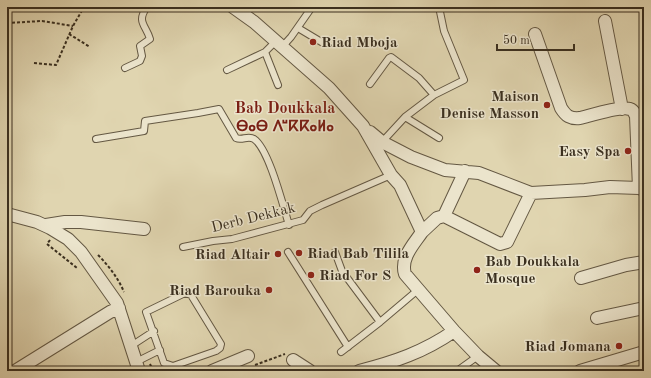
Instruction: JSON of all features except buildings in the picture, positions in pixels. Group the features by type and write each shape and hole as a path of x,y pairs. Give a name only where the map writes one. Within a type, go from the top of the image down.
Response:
{"street":[{"path":"234,7 254,22 329,88 363,126 382,142 411,157 446,170 479,173 531,193 610,187 642,189 636,116 633,110 622,108 580,118 568,117 561,108 535,34"},
{"path":"605,21 622,108"},
{"path":"363,126 391,175 400,185 422,232"},
{"path":"444,216 465,171"},
{"path":"492,370 454,331 405,274 403,268 404,260 422,232 437,218 444,216 502,244 507,242 531,193"},
{"path":"7,214 46,225 63,235 81,252 117,303 138,367"},
{"path":"46,225 66,222 81,222 144,230"},
{"path":"581,278 626,265 644,262"},
{"path":"15,371 110,312 119,308"},
{"path":"597,318 644,308"},
{"path":"359,371 403,359 438,342 454,331"},
{"path":"580,371 644,352"},
{"path":"212,371 248,356"},
{"path":"293,360 310,371"}],"lane":[{"path":"125,68 140,61 142,56 140,46 150,39 142,22 142,14 147,7"},
{"path":"227,70 279,44 298,28 312,7"},
{"path":"382,142 405,117 434,95 464,80 444,31 439,7"},
{"path":"298,28 323,43"},
{"path":"265,52 278,86"},
{"path":"370,84 389,58 393,58 428,87 434,95"},
{"path":"96,139 144,131 145,121 220,109 236,138 240,140 250,137 257,142 262,149 271,170 289,224"},
{"path":"405,117 439,138"},
{"name":"Derb Dekkak","path":"183,247 232,239 303,220 310,211 391,175"},
{"path":"288,252 348,347"},
{"path":"335,252 342,271 380,322"},
{"path":"341,352 419,289"},
{"path":"187,293 191,295 221,344 220,348 216,351 173,366 164,363 154,332 146,312 187,293"},
{"path":"131,346 154,332"},
{"path":"138,367 160,350"},
{"path":"457,371 478,356"}],"path":[{"path":"34,62 56,65 72,26 84,7"},
{"path":"7,23 42,22 72,26"},
{"path":"69,34 90,47"},
{"path":"248,356 252,366 284,353 293,360"}],"place":[{"name":"Riad Mboja","path":"313,42"},
{"name":"Maison Denise Masson","path":"547,105"},
{"name":"Easy Spa","path":"628,151"},
{"name":"Riad Bab Tilila","path":"299,253"},
{"name":"Riad Altair","path":"278,254"},
{"name":"Bab Doukkala Mosque","path":"477,270"},
{"name":"Riad For S","path":"311,275"},
{"name":"Riad Barouka","path":"269,290"},
{"name":"Riad Jomana","path":"619,346"}],"district":[{"name":"Bab Doukkala ⴱⴰⴱ ⴷⵯⴽⴽⴰⵍⴰ","path":"285,116"}]}
